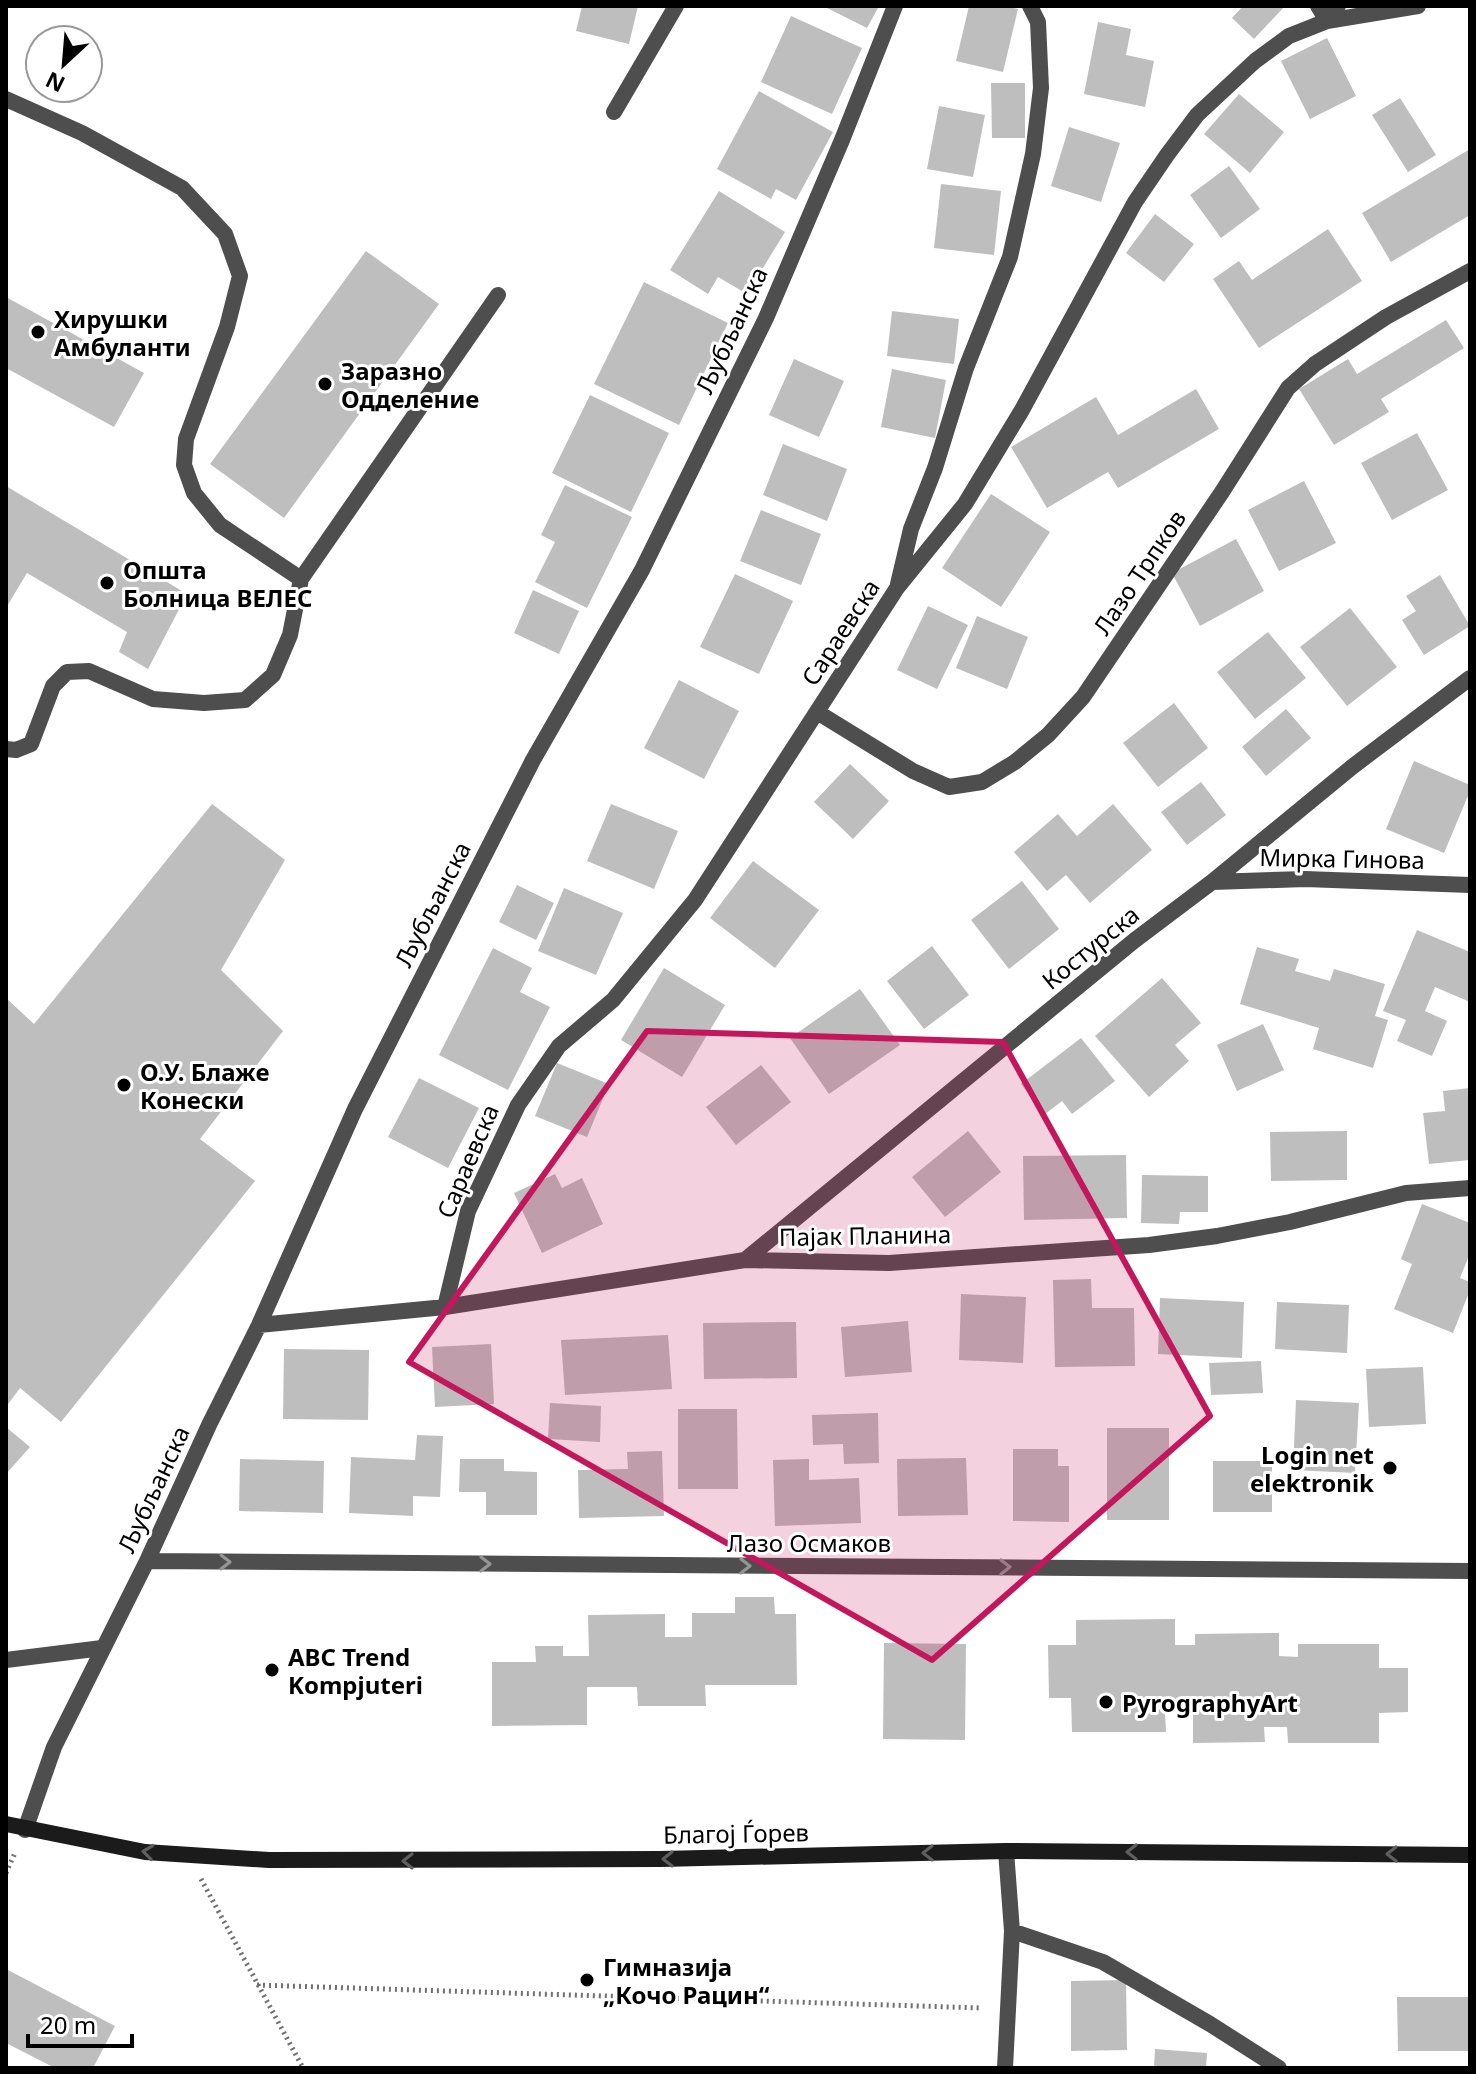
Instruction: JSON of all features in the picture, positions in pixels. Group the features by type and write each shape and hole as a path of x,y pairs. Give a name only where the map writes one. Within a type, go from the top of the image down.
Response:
{"main road":[{"name":"Благој Ѓорев","path":"6,1824 145,1852 354,1862 1006,1851 1470,1855"}],"street":[{"path":"614,112 676,6"},
{"name":"Љубљанска","path":"25,1830 54,1747 259,1325 355,1109 533,760 642,570 766,318 895,6"},
{"path":"897,588 911,529 935,468 966,368 1014,242 1033,154 1041,88 1038,22 1030,6"},
{"path":"1318,6 1327,21 1338,6"},
{"name":"Сараевска","path":"445,1307 468,1211 518,1105 559,1046 613,1000 695,900 897,588 965,504 1022,410 1135,202 1167,155 1197,115 1255,61 1289,36 1327,21 1418,6"},
{"path":"6,99 82,133 182,188 225,234 240,276 227,327 186,439 184,465 194,493 220,525 301,579"},
{"name":"Лазо Трпков","path":"817,712 913,771 949,787 982,782 1015,762 1048,735 1083,697 1222,492 1288,388 1315,364 1386,317 1470,271"},
{"path":"6,749 16,750 31,744 53,686 67,672 89,671 153,699 204,703 245,700 273,675 290,635 301,579 498,295"},
{"name":"Костурска","path":"745,1260 1135,940 1212,882 1352,767 1470,678"},
{"name":"Мирка Гинова","path":"1212,882 1305,879 1470,885"},
{"name":"Пајак Планина","path":"259,1325 445,1307 745,1260 889,1263 1149,1245 1290,1222 1406,1193 1470,1188"},
{"name":"Лазо Осмаков","path":"147,1561 1470,1571"},
{"path":"6,1660 102,1648"},
{"path":"1005,2068 1012,1931 1006,1851"},
{"path":"1012,1931 1103,1962 1279,2068"}],"path":[{"path":"192,1856 206,1892 303,2068"},
{"path":"257,1985 1007,2009"}],"highlighted area":[{"path":"647,1031 1003,1042 1210,1416 932,1660 409,1362"}],"building":[{"path":"582,6 638,6 629,44 576,31"},
{"path":"823,6 879,6 867,28"},
{"path":"969,6 1018,9 1003,72 956,61"},
{"path":"1243,6 1285,6 1254,39 1232,18"},
{"path":"791,16 862,48 832,114 761,82"},
{"path":"1098,22 1131,29 1126,55 1154,61 1145,107 1084,94"},
{"path":"1327,38 1356,96 1310,119 1281,61"},
{"path":"991,83 1025,83 1025,138 992,138"},
{"path":"759,91 833,132 796,200 776,189 771,199 717,169"},
{"path":"1239,94 1284,132 1250,173 1204,134"},
{"path":"1400,98 1436,155 1408,172 1372,115"},
{"path":"939,106 985,115 973,177 927,169"},
{"path":"1069,127 1120,143 1101,202 1051,186"},
{"path":"1470,149 1470,215 1391,262 1362,213"},
{"path":"1229,166 1260,209 1221,238 1190,195"},
{"path":"941,184 1001,191 994,255 934,248"},
{"path":"719,191 785,232 747,294 718,277 708,294 670,270"},
{"path":"1155,214 1194,244 1164,282 1126,253"},
{"path":"1328,229 1362,281 1259,348 1213,279 1239,261 1252,280"},
{"name":"Заразно Одделение","path":"366,251 439,304 284,518 210,464"},
{"path":"644,282 728,323 679,425 594,384"},
{"name":"Хирушки Амбуланти","path":"6,297 144,373 114,427 6,368"},
{"path":"892,311 959,319 954,364 887,356"},
{"path":"1446,320 1464,348 1381,399 1389,412 1334,445 1299,389 1348,359 1357,374"},
{"path":"794,359 844,381 819,437 769,415"},
{"path":"892,369 946,380 935,438 881,427"},
{"path":"1196,389 1219,429 1118,488 1108,472 1047,508 1011,447 1096,397 1118,435"},
{"path":"590,395 669,433 631,512 552,473"},
{"path":"1417,433 1448,490 1392,520 1361,463"},
{"path":"783,444 847,469 827,521 763,495"},
{"path":"1304,481 1336,543 1279,571 1248,510"},
{"path":"565,485 632,517 587,608 535,582 555,542 541,535"},
{"name":"Општа Болница ВЕЛЕС","path":"6,486 187,594 148,669 119,652 127,632 27,573 6,608"},
{"path":"991,494 1050,532 1001,607 942,568"},
{"path":"761,510 821,534 801,585 740,561"},
{"path":"1236,539 1264,591 1200,626 1172,573"},
{"path":"735,574 793,601 759,674 700,647"},
{"path":"1440,575 1470,626 1424,655 1402,620 1416,611 1406,596"},
{"path":"533,590 579,611 559,654 514,633"},
{"path":"928,606 968,625 937,689 897,670"},
{"path":"1350,608 1397,667 1347,706 1300,647"},
{"path":"977,616 1028,637 1007,689 956,668"},
{"path":"1268,632 1306,678 1255,719 1217,672"},
{"path":"679,680 739,711 704,779 644,748"},
{"path":"1174,703 1208,748 1158,787 1123,743"},
{"path":"1286,709 1311,738 1266,776 1242,747"},
{"path":"1414,761 1470,785 1444,853 1386,829"},
{"path":"850,764 889,801 853,839 814,802"},
{"path":"1201,782 1226,815 1187,845 1161,812"},
{"name":"О.У. Блаже Конески","path":"212,804 285,860 221,970 283,1031 200,1139 255,1181 61,1422 20,1388 6,1407 6,998 34,1024"},
{"path":"611,804 678,831 654,889 587,861"},
{"path":"1113,804 1152,850 1090,903 1066,875 1047,891 1014,852 1058,814 1077,836"},
{"path":"753,861 819,910 775,968 710,918"},
{"path":"1022,881 1059,929 1009,969 971,920"},
{"path":"517,885 554,903 536,940 499,922"},
{"path":"564,888 623,913 596,975 538,951"},
{"path":"1417,930 1470,952 1470,1002 1435,987 1425,1011 1447,1021 1432,1056 1397,1041 1406,1020 1383,1011"},
{"path":"932,946 969,995 924,1029 887,981"},
{"path":"1257,947 1299,959 1295,971 1330,981 1334,969 1385,984 1375,1016 1388,1020 1373,1068 1313,1049 1319,1028 1240,1004"},
{"path":"493,948 532,968 520,992 550,1007 508,1090 439,1055"},
{"path":"664,968 725,1005 682,1077 621,1040"},
{"path":"1162,978 1201,1023 1175,1045 1189,1061 1149,1097 1095,1036"},
{"path":"860,989 900,1045 829,1094 790,1038"},
{"path":"1263,1024 1284,1070 1237,1091 1217,1045"},
{"path":"1081,1038 1115,1081 1072,1114 1062,1101 1044,1115 1021,1084"},
{"path":"557,1063 609,1084 587,1137 535,1116"},
{"path":"761,1065 791,1102 736,1145 706,1107"},
{"path":"419,1078 479,1108 448,1168 388,1137"},
{"path":"1470,1088 1470,1160 1429,1164 1423,1113 1445,1111 1443,1091"},
{"path":"968,1131 1001,1172 945,1217 912,1177"},
{"path":"1347,1131 1347,1180 1271,1181 1270,1132"},
{"path":"1126,1155 1127,1218 1024,1220 1023,1156"},
{"path":"555,1174 562,1188 582,1178 603,1224 542,1253 514,1193"},
{"path":"1142,1175 1208,1176 1208,1212 1180,1212 1179,1224 1141,1223"},
{"path":"1422,1204 1470,1223 1470,1253 1460,1278 1470,1282 1470,1290 1453,1333 1394,1309 1412,1264 1401,1259"},
{"path":"1091,1279 1092,1308 1134,1308 1135,1366 1055,1367 1053,1280"},
{"path":"961,1294 1026,1297 1023,1363 959,1360"},
{"path":"1160,1298 1244,1302 1242,1358 1158,1354"},
{"path":"1277,1302 1349,1305 1347,1353 1275,1349"},
{"path":"908,1321 912,1372 845,1377 841,1327"},
{"path":"796,1322 797,1378 704,1379 703,1323"},
{"path":"668,1335 672,1389 565,1395 561,1340"},
{"path":"491,1344 494,1404 435,1407 432,1347"},
{"path":"284,1349 369,1350 368,1420 283,1419"},
{"path":"1261,1361 1263,1393 1211,1395 1209,1363"},
{"path":"1423,1367 1426,1424 1369,1427 1366,1369"},
{"path":"1296,1400 1359,1403 1355,1473 1293,1470"},
{"path":"550,1403 601,1406 600,1442 548,1439"},
{"path":"678,1409 737,1409 738,1489 678,1489"},
{"path":"878,1413 879,1463 844,1464 843,1444 813,1445 812,1415"},
{"path":"6,1427 30,1447 6,1474"},
{"path":"1107,1428 1169,1428 1169,1520 1107,1520"},
{"path":"417,1435 443,1436 440,1497 413,1496 413,1516 349,1513 351,1457 415,1460"},
{"path":"1013,1449 1058,1449 1058,1466 1069,1466 1069,1522 1013,1521"},
{"path":"662,1451 664,1516 579,1518 578,1470 628,1469 627,1452"},
{"path":"966,1458 968,1515 898,1516 897,1459"},
{"path":"240,1459 324,1461 323,1513 239,1511"},
{"path":"460,1459 504,1459 504,1471 537,1472 537,1515 486,1515 486,1492 459,1492"},
{"path":"809,1459 809,1480 859,1478 861,1523 775,1526 773,1460"},
{"path":"1213,1461 1272,1461 1272,1512 1213,1512"},
{"path":"735,1597 774,1597 775,1614 796,1614 797,1685 705,1685 706,1706 638,1706 637,1687 587,1687 587,1725 492,1726 492,1662 536,1662 535,1646 563,1646 563,1656 589,1656 588,1615 665,1614 665,1637 692,1637 692,1613 735,1613"},
{"path":"1175,1619 1175,1645 1195,1645 1195,1634 1279,1633 1279,1656 1298,1657 1298,1644 1379,1644 1379,1668 1408,1668 1408,1712 1379,1713 1379,1743 1288,1743 1287,1727 1264,1727 1265,1742 1193,1743 1193,1713 1165,1713 1166,1732 1072,1732 1071,1698 1049,1698 1048,1645 1076,1645 1076,1620"},
{"path":"884,1643 966,1644 965,1740 883,1739"},
{"path":"6,1969 115,2026 93,2068 55,2068 6,2043"},
{"path":"1126,1980 1127,2050 1071,2051 1071,1981"},
{"path":"1397,1997 1470,1997 1470,2051 1398,2051"},
{"path":"1155,2049 1207,2053 1206,2068 1154,2068"}],"place":[{"name":"Хирушки Амбуланти","path":"38,332"},
{"name":"Заразно Одделение","path":"325,384"},
{"name":"Општа Болница ВЕЛЕС","path":"107,583"},
{"name":"О.У. Блаже Конески","path":"124,1085"},
{"name":"Login net elektronik","path":"1390,1468"},
{"name":"ABC Trend Kompjuteri","path":"272,1670"},
{"name":"PyrographyArt","path":"1106,1702"},
{"name":"Гимназија „Кочо Рацин“","path":"587,1980"}]}
